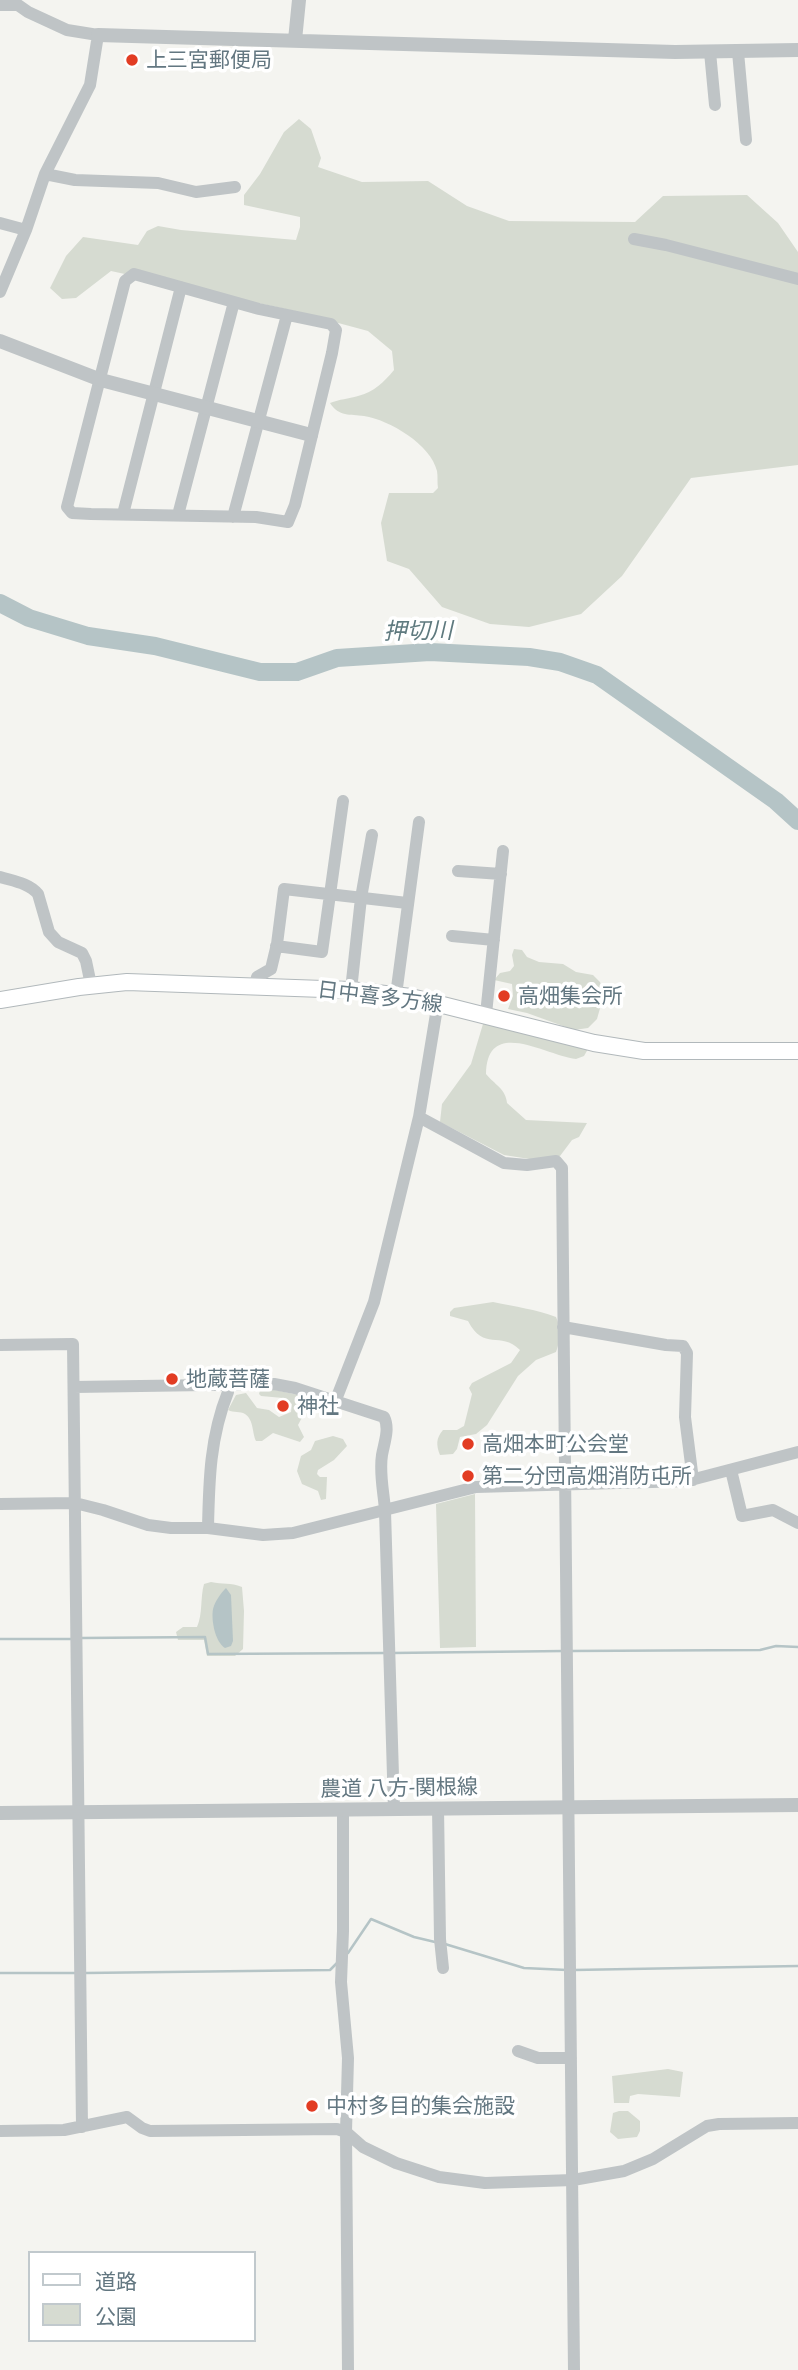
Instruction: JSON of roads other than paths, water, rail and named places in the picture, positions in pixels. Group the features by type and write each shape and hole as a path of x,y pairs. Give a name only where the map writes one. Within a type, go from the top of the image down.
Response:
{"main road":[{"name":"日中喜多方線","path":"0,999 127,982 351,990 438,1002 594,1043 644,1051 798,1051"}],"street":[{"path":"295,40 299,0"},
{"path":"0,5 18,5 27,12 67,30 99,36 710,52 798,50"},
{"path":"0,292 26,230 45,174 90,85 99,36"},
{"path":"710,52 715,105"},
{"path":"738,52 746,140"},
{"path":"45,174 75,180 158,183 196,192 235,187"},
{"path":"0,223 26,230"},
{"path":"634,239 798,279"},
{"path":"134,274 234,302 331,324 336,330 295,505 288,522 256,517 72,513 66,507 125,281 134,274"},
{"path":"123,514 181,287"},
{"path":"178,515 234,302"},
{"path":"233,517 287,315"},
{"path":"0,341 100,380 311,435"},
{"path":"276,946 322,952 343,801"},
{"path":"396,995 419,822"},
{"path":"351,990 361,898 372,835"},
{"path":"486,1014 503,851"},
{"path":"458,871 501,874"},
{"path":"0,877 34,889 38,894 49,932 58,942 82,953 91,985"},
{"path":"255,986 257,978 271,969 284,889 407,903"},
{"path":"452,936 494,940"},
{"path":"335,1402 374,1302 419,1117 438,1002"},
{"path":"419,1117 504,1163 527,1165 555,1161 562,1168 574,2370"},
{"path":"563,1327 683,1346 687,1353 685,1417 693,1480"},
{"path":"0,1345 73,1344 82,2127"},
{"path":"74,1387 274,1384 295,1388 386,1420 381,1473 385,1511 394,1808"},
{"path":"208,1528 215,1428 228,1386"},
{"path":"0,1504 75,1503 148,1525 208,1528 264,1535 293,1533 476,1487 693,1480 798,1452"},
{"path":"731,1471 742,1516 773,1510 798,1523"},
{"name":"農道 八方-関根線","path":"0,1812 798,1805"},
{"path":"438,1808 443,1968"},
{"path":"342,1810 341,1982 348,2058 348,2370"},
{"path":"518,2051 538,2058 571,2058"},
{"path":"0,2131 64,2130 127,2118 142,2129 150,2131 337,2129 346,2132 363,2147 396,2163 439,2177 485,2183 573,2179 624,2171 653,2159 707,2126 798,2123"}],"waterway":[{"name":"押切川","path":"0,603 29,618 88,636 155,646 260,672 297,672 337,658 430,652 529,657 560,662 597,675 776,801 798,821"},
{"path":"81,1638 205,1637 208,1654 386,1653"},
{"path":"0,1639 71,1639"},
{"path":"571,1651 760,1650 776,1646 798,1647"},
{"path":"392,1653 564,1651"},
{"path":"348,1953 371,1919 414,1937 435,1942"},
{"path":"445,1944 524,1968 567,1970"},
{"path":"86,1973 330,1970 338,1962"},
{"path":"574,1970 798,1966"},
{"path":"0,1973 76,1973"}],"place":[{"name":"上三宮郵便局","path":"132,60"},
{"name":"高畑集会所","path":"504,996"},
{"name":"地蔵菩薩","path":"172,1379"},
{"name":"神社","path":"283,1406"},
{"name":"高畑本町公会堂","path":"468,1444"},
{"name":"第二分団高畑消防屯所","path":"468,1476"},
{"name":"中村多目的集会施設","path":"312,2106"}]}
